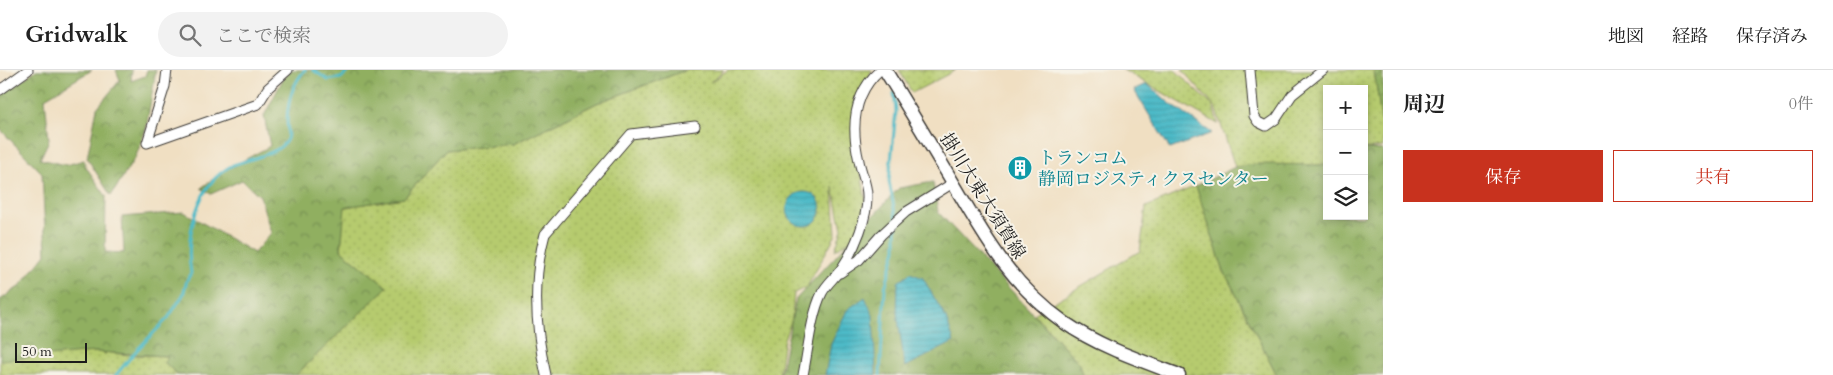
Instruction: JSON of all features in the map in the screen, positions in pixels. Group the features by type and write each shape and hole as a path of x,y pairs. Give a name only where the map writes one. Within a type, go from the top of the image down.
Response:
{"main road":[{"name":"掛川大東大須賀線","path":"886,70 981,232 1006,268 1031,295 1064,322 1096,342 1179,375"}],"street":[{"path":"0,90 28,70"},
{"path":"167,70 165,86 147,142 258,104 268,88 288,70"},
{"path":"803,375 817,306 822,292 843,266 857,240 863,219 867,194 858,159 854,130 861,95 872,77 880,70"},
{"path":"1250,70 1254,116 1258,122 1266,126 1276,119 1292,95 1324,70"},
{"path":"546,375 538,343 535,302 540,252 545,234 631,134 695,126"},
{"path":"834,277 860,260 880,235 906,212 953,184"}],"green space":[{"path":"36,70 92,70 45,98 49,140 40,159 66,165 84,160 86,167 106,196 105,252 124,253 122,217 184,212 254,253 271,233 260,196 242,180 211,194 201,188 224,171 270,146 264,116 283,79 291,70 686,70 597,103 513,144 446,150 404,198 345,207 341,250 387,287 296,375 178,375 165,363 168,356 96,352 0,360 0,300 20,286 46,254 42,173 0,129 0,97"},
{"path":"116,70 132,70 131,81 145,76 147,70 156,70 146,129 136,156 111,196 87,158 97,108 120,80"},
{"path":"686,70 724,70 710,82 728,70 872,70 861,95 854,130 866,201 858,235 835,250 842,229 833,187 836,234 807,287 794,293 792,319 784,339 779,375 296,375 386,287 341,250 344,207 404,198 446,150 513,144 597,103"},
{"path":"899,70 956,70 912,93"},
{"path":"1123,70 1175,70 1213,106 1218,124"},
{"path":"1182,70 1374,70 1383,132 1383,147 1368,149 1368,85 1323,85 1322,165 1235,167 1215,107"},
{"path":"1374,70 1383,70 1383,132"},
{"path":"1368,149 1383,150 1383,375 1277,375 1223,269 1196,186 1235,167 1255,164 1322,165 1323,220 1368,220"},
{"path":"933,182 938,212 1080,364 1083,375 780,375 796,299 899,188"},
{"path":"1196,186 1223,269 1277,375 1083,375 1080,364 1034,314 1140,251 1146,207"},
{"path":"104,352 105,355 105,352 169,356 186,375 0,375 0,359 64,353"}],"water":[{"path":"1147,84 1172,105 1212,133 1170,149 1134,90"},
{"path":"804,192 816,197 821,209 816,221 804,226 792,221 787,209 792,197"},
{"path":"910,273 923,278 946,318 954,342 905,367 897,313 898,282"},
{"path":"865,297 873,315 876,375 825,375 831,344 847,310"}],"waterway":[{"path":"116,375 168,318 183,295 191,273 190,243 192,228 196,212 210,184 220,173 233,165 271,152 284,144 288,132 288,106 294,87 305,70"},
{"path":"313,70 328,80 341,78 350,70"},
{"path":"894,93 896,111 889,181 896,219"},
{"path":"880,375 885,288 896,249 896,225"}],"place":[{"name":"トランコム 静岡ロジスティクスセンター","path":"1020,168"}]}
